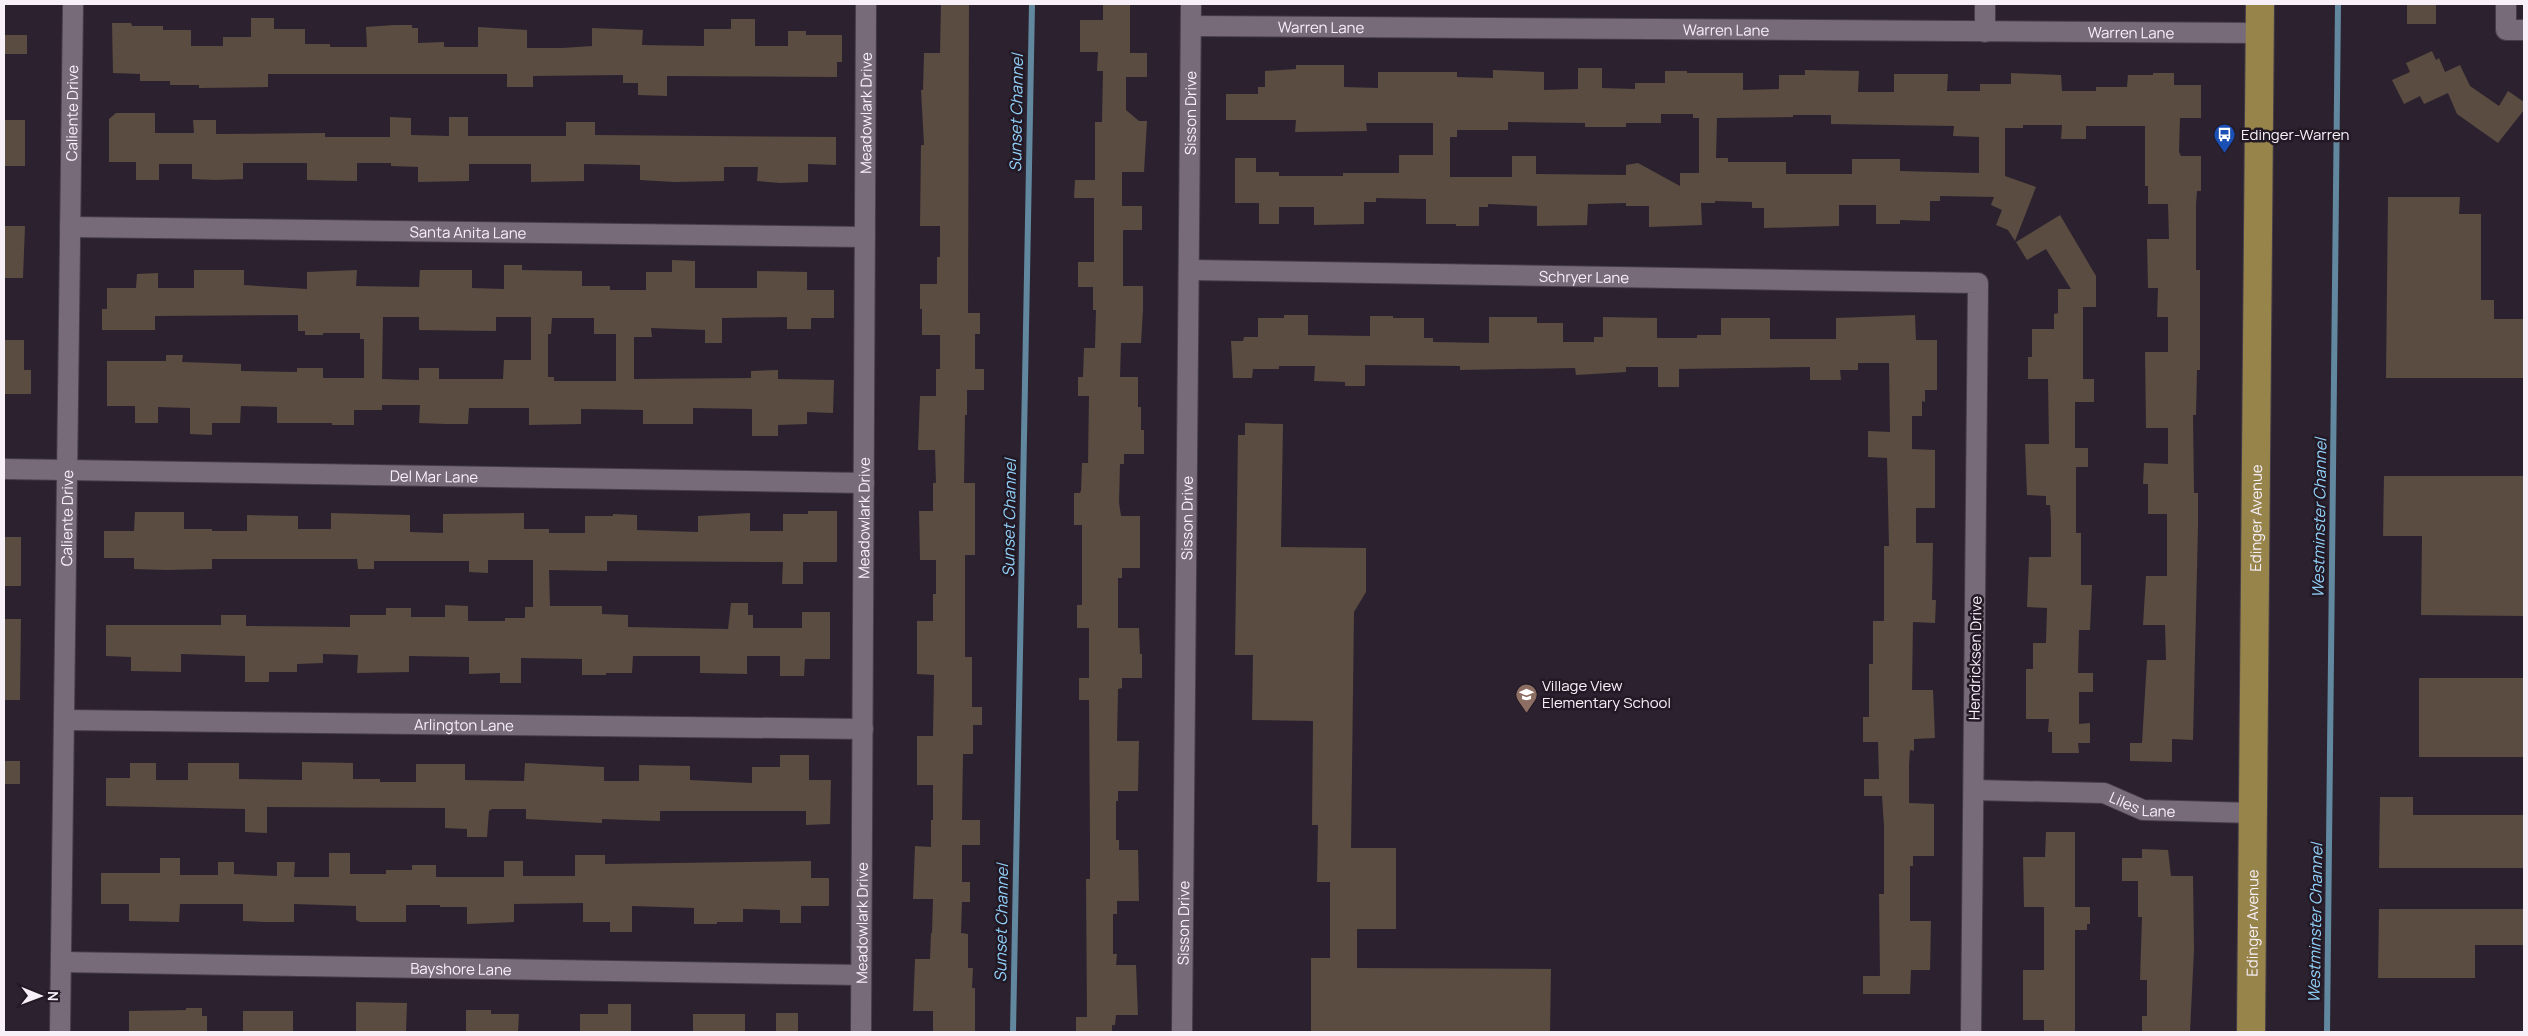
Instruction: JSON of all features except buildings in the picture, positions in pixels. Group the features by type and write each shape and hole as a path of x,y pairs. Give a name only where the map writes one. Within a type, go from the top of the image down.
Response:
{"main road":[{"name":"Edinger Avenue","path":"2251,1032 2260,4"}],"street":[{"name":"Caliente Drive","path":"60,1032 73,4"},
{"name":"Meadowlark Drive","path":"861,1032 866,4"},
{"name":"Sisson Drive","path":"1182,1032 1191,4"},
{"path":"1985,4 1985,32"},
{"path":"2506,4 2515,30"},
{"name":"Warren Lane","path":"1191,26 2260,33"},
{"name":"Santa Anita Lane","path":"70,227 865,237"},
{"name":"Schryer Lane","path":"1190,270 1978,283"},
{"name":"Hendricksen Drive","path":"1971,1032 1978,283"},
{"name":"Del Mar Lane","path":"4,469 864,484"},
{"name":"Arlington Lane","path":"64,720 863,729"},
{"name":"Liles Lane","path":"1974,790 2104,793 2143,810 2253,813"},
{"name":"Bayshore Lane","path":"61,962 862,975"}],"waterway":[{"name":"Sunset Channel","path":"1013,1032 1032,4"},
{"name":"Westminster Channel","path":"2327,1032 2338,4"}],"place":[{"name":"Edinger-Warren","path":"2225,153"},
{"name":"Village View Elementary School","path":"1526,713"}]}
